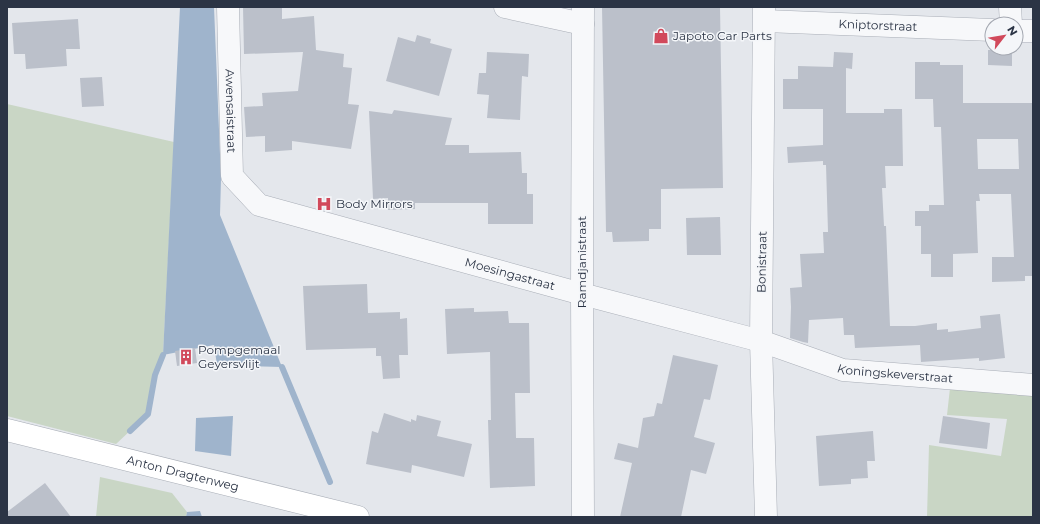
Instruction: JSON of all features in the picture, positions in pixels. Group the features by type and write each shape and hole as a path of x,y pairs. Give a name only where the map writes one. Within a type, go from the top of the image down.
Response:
{"main road":[{"name":"Anton Dragtenweg","path":"7,430 358,517"}],"street":[{"name":"Awensaistraat","path":"228,7 232,176 259,205"},
{"path":"505,7 583,16"},
{"name":"Kniptorstraat","path":"764,14 984,29"},
{"name":"Bonistraat","path":"764,14 761,341 766,517"},
{"name":"Ramdjanistraat","path":"583,16 583,517"},
{"name":"Moesingastraat","path":"259,205 582,294 761,341"},
{"name":"Koningskeverstraat","path":"761,341 843,370 1033,386"}],"green space":[{"path":"7,104 174,142 163,355 155,375 148,414 116,444 7,416"},
{"path":"950,388 1033,394 1033,517 927,517 929,445 1001,456 1007,419 947,415"},
{"path":"100,477 172,493 187,512 186,517 96,517"}],"water":[{"path":"180,7 214,7 221,179 220,215 282,367 217,365 214,345 163,355"},
{"path":"233,416 231,456 195,451 196,418"},
{"path":"200,511 202,517 186,517 187,512"}],"building":[{"path":"243,7 282,7 282,19 314,16 316,50 344,54 343,67 352,68 348,104 359,105 351,149 292,141 292,150 265,152 265,136 246,137 244,107 263,106 262,93 298,91 303,52 244,54"},
{"path":"602,7 720,7 723,188 661,189 661,229 649,229 649,241 613,242 612,232 606,232"},
{"path":"78,19 80,49 66,49 67,66 26,69 25,54 14,54 12,23"},
{"path":"417,35 431,39 430,43 452,49 439,96 386,81 398,37 415,42"},
{"path":"487,52 529,54 528,77 522,76 520,120 487,118 489,95 477,94 479,73 486,73"},
{"path":"834,52 853,53 852,69 846,68 846,113 884,113 884,109 902,109 903,166 885,166 886,188 882,188 884,226 886,226 890,326 915,326 937,323 937,330 948,329 948,332 981,328 980,316 1000,314 1005,358 979,361 979,358 921,362 920,345 855,348 854,335 844,335 843,318 809,320 808,343 790,338 790,288 802,287 800,254 824,253 823,232 828,232 826,165 823,165 823,161 788,163 787,147 823,145 823,109 783,109 783,79 798,79 798,66 833,67"},
{"path":"988,56 1012,56 1012,66 988,65"},
{"path":"915,62 940,62 940,65 963,65 963,103 1033,103 1033,276 1025,276 1025,281 992,282 992,257 1014,257 1011,194 979,194 980,201 976,201 978,253 953,254 953,277 931,277 931,254 921,254 921,226 915,226 915,211 929,211 929,205 944,205 941,127 934,127 933,99 915,99","holes":["977,139 1018,139 1019,169 978,169"]},
{"path":"102,77 104,106 82,107 80,78"},
{"path":"394,110 452,118 445,145 469,145 469,153 521,152 522,173 527,173 527,194 533,194 533,224 488,224 488,203 415,203 415,209 388,210 388,198 373,199 369,111 392,114"},
{"path":"720,217 721,255 687,255 686,218"},
{"path":"367,284 368,313 400,312 400,319 407,318 408,355 399,355 400,378 383,379 381,356 376,356 376,348 306,350 303,286"},
{"path":"474,308 474,312 508,311 509,323 529,323 530,393 515,393 516,438 534,438 535,486 490,488 488,420 491,420 490,352 447,354 445,309"},
{"name":"Pompgemaal Geyersvlijt","path":"195,348 197,363 177,366 175,351"},
{"path":"673,355 718,365 710,400 704,399 694,437 715,443 706,474 691,470 681,517 620,517 632,463 614,459 618,443 638,448 643,418 654,416 657,403 662,404"},
{"path":"384,413 411,422 411,419 416,421 417,415 441,421 437,436 472,444 464,477 412,465 411,473 366,464 372,431 378,433"},
{"path":"943,416 990,423 987,449 939,443"},
{"path":"873,431 875,461 867,461 868,478 851,479 851,484 819,486 816,436"},
{"path":"45,483 71,517 7,517 7,512"}],"waterway":[{"path":"130,431 148,414 155,375 163,355"},
{"path":"282,367 330,482"}],"place":[{"name":"Japoto Car Parts","path":"661,36"},
{"name":"Body Mirrors","path":"324,204"},
{"name":"Pompgemaal Geyersvlijt","path":"186,357"}]}
